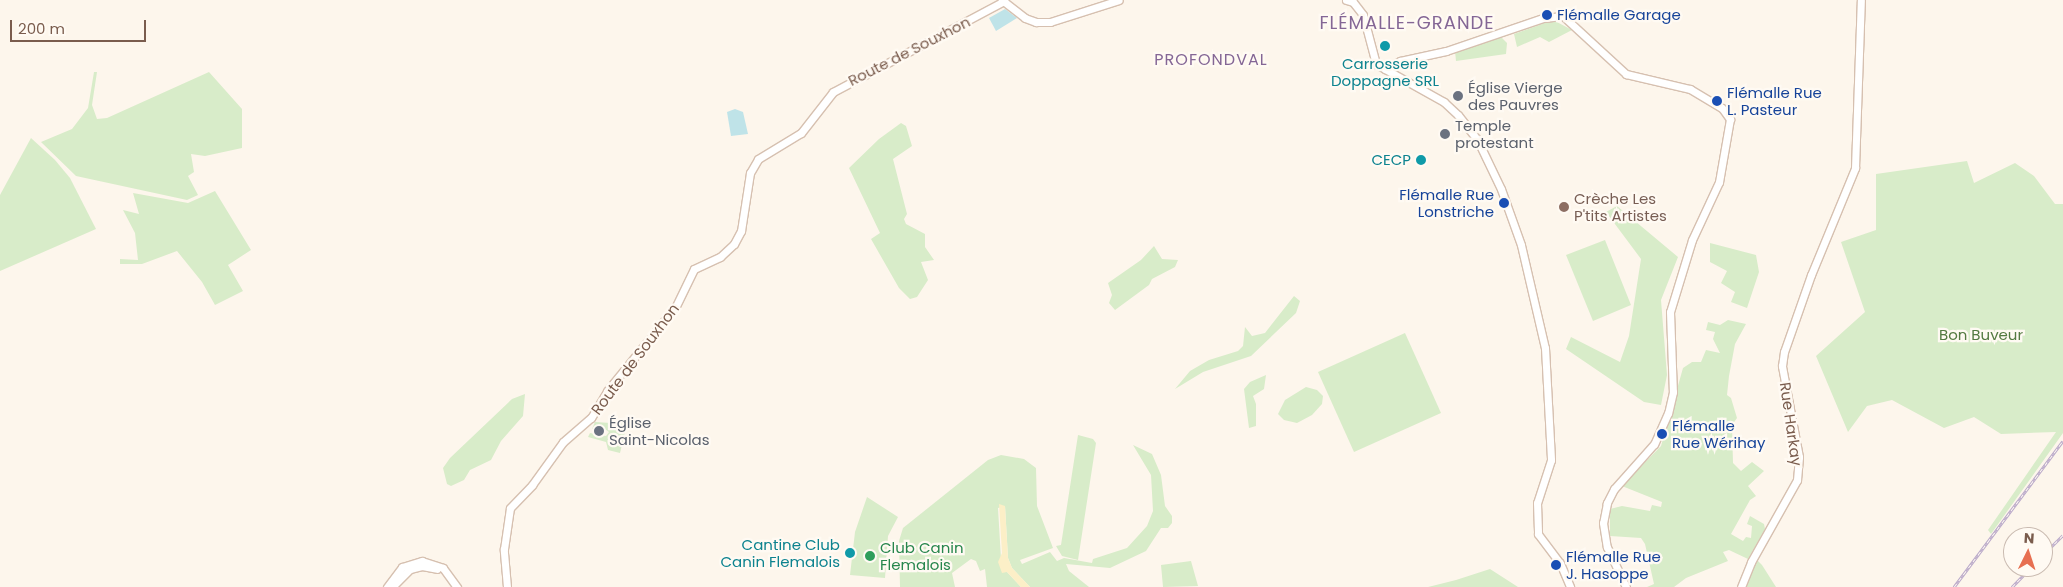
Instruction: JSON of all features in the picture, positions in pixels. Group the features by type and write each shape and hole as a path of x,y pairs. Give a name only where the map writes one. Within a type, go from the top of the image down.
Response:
{"street":[{"path":"1003,1 1036,22 1050,22 1119,0"},
{"path":"1346,0 1353,2 1364,15 1376,64 1444,102 1458,115 1478,139 1490,163 1512,218 1523,252 1544,341 1550,394 1550,460 1537,503 1538,534 1560,563 1570,587"},
{"name":"Rue Harkay","path":"1741,587 1751,562 1797,480 1799,457 1782,366 1788,338 1855,168 1861,0"},
{"name":"Route de Souxhon","path":"507,587 504,549 510,508 532,485 563,442 591,418 607,391 676,306 694,269 720,257 734,244 741,231 750,173 758,159 801,133 833,92 1003,1"},
{"path":"1385,69 1400,61 1446,51 1543,18 1563,16 1626,74 1690,89 1722,108 1730,119 1719,182 1692,240 1670,312 1673,392 1668,413 1654,444 1614,489 1608,503 1604,532 1626,587"},
{"path":"387,587 402,567 422,561 444,568 455,587"},
{"path":"392,587 405,572 422,566 442,572 455,587"}],"green space":[{"path":"1553,20 1572,30 1549,42 1540,37 1517,47 1514,34"},
{"path":"1501,37 1507,43 1506,54 1456,61 1455,51"},
{"path":"94,72 97,72 92,105 97,119 107,118 209,72 242,109 242,148 205,156 191,154 194,172 188,176 198,195 187,200 76,176 41,142 72,129 88,108"},
{"path":"901,123 906,126 912,146 893,159 907,214 904,219 906,224 925,234 925,247 934,260 921,262 928,280 917,297 910,299 899,288 871,239 880,233 849,168 879,139"},
{"path":"31,138 55,160 70,178 96,229 0,271 0,195"},
{"name":"Bon Buveur","path":"1967,161 1974,183 2015,163 2034,176 2055,204 2063,204 2063,433 1991,534 1988,530 2056,432 2001,434 1974,417 1944,428 1892,400 1867,406 1848,432 1816,356 1865,312 1841,242 1876,230 1876,174"},
{"path":"215,191 251,250 228,265 243,291 215,305 202,282 177,251 142,264 120,264 120,259 138,260 135,233 123,210 139,214 133,193 188,203"},
{"path":"1617,206 1678,257 1661,300 1667,375 1661,405 1644,402 1566,349 1571,337 1620,362 1629,336 1641,259 1606,212"},
{"path":"1605,240 1631,305 1593,321 1566,255"},
{"path":"1710,243 1756,255 1759,272 1747,308 1731,302 1735,292 1721,283 1727,271 1710,262"},
{"path":"1154,246 1162,259 1178,260 1175,267 1152,279 1149,285 1115,310 1109,303 1112,295 1108,283 1141,260"},
{"path":"1294,296 1300,301 1296,313 1251,356 1203,372 1175,389 1190,371 1209,360 1238,351 1243,346 1245,327 1252,336 1265,333"},
{"path":"1728,320 1746,324 1735,344 1727,395 1731,398 1737,418 1732,425 1733,463 1741,471 1752,462 1764,471 1748,486 1756,496 1750,500 1731,534 1743,541 1746,537 1751,538 1752,526 1747,524 1750,516 1764,524 1765,529 1748,559 1729,550 1723,552 1728,561 1686,578 1674,587 1647,587 1654,584 1645,544 1641,538 1610,536 1610,509 1622,506 1650,511 1652,505 1661,507 1662,502 1622,486 1661,446 1683,368 1692,362 1701,362 1706,350 1720,353 1713,339 1715,332 1706,330 1708,322 1720,325"},
{"path":"1405,333 1441,413 1354,452 1318,372"},
{"path":"1266,375 1264,389 1253,396 1256,404 1256,426 1249,428 1244,389 1250,382"},
{"path":"1306,387 1317,390 1323,396 1322,404 1312,415 1297,423 1284,420 1278,414 1285,400"},
{"path":"525,394 523,416 501,441 491,460 470,470 464,480 451,486 447,484 443,468 450,458 512,399"},
{"path":"595,422 627,424 620,453 608,450 606,442 588,437 590,433 606,436 609,432 605,429 592,429"},
{"path":"1078,435 1093,439 1096,443 1078,560 1062,556 1056,546 1061,545"},
{"path":"1133,445 1152,454 1161,475 1165,506 1172,516 1172,523 1168,528 1161,528 1146,551 1110,568 1066,564 1069,571 1089,587 1030,587 1012,568 1008,558 1005,506 998,508 1001,559 1007,572 1021,587 987,587 985,569 980,571 976,561 971,559 952,573 955,587 900,587 899,541 903,528 988,460 1001,455 1024,459 1036,468 1037,506 1053,548 1020,560 1022,564 1050,552 1057,561 1064,558 1092,563 1093,559 1127,548 1147,526 1153,511 1151,475"},
{"name":"Club Canin Flemalois","path":"867,497 898,517 888,536 885,578 850,575 855,532"},
{"path":"1757,560 1762,565 1776,587 1745,587"},
{"path":"1191,561 1198,586 1163,587 1161,565"},
{"path":"1490,569 1518,587 1428,587 1456,580"}],"sand":[{"path":"999,504 1005,506 1008,558 1012,568 1030,587 1021,587 1007,572 1002,573 998,562 1002,553"}],"water":[{"path":"1005,9 1017,18 996,31 989,18"},
{"path":"735,109 743,112 748,134 731,136 727,112"}],"railway":[{"path":"1954,587 2063,441"},
{"path":"2053,545 2063,535"},
{"path":"2012,587 2022,577"}],"place":[{"name":"Flémalle Garage","path":"1547,15"},
{"name":"Carrosserie Doppagne SRL","path":"1385,46"},
{"name":"Église Vierge des Pauvres","path":"1458,96"},
{"name":"Flémalle Rue L. Pasteur","path":"1717,101"},
{"name":"Temple protestant","path":"1445,134"},
{"name":"CECP","path":"1421,160"},
{"name":"Flémalle Rue Lonstriche","path":"1504,203"},
{"name":"Crèche Les P'tits Artistes","path":"1564,207"},
{"name":"Église Saint-Nicolas","path":"599,431"},
{"name":"Flémalle Rue Wérihay","path":"1662,434"},
{"name":"Cantine Club Canin Flemalois","path":"850,553"},
{"name":"Club Canin Flemalois","path":"870,556"},
{"name":"Flémalle Rue J. Hasoppe","path":"1556,565"}],"district":[{"name":"FLÉMALLE-GRANDE","path":"1407,23"},
{"name":"PROFONDVAL","path":"1211,60"}]}
